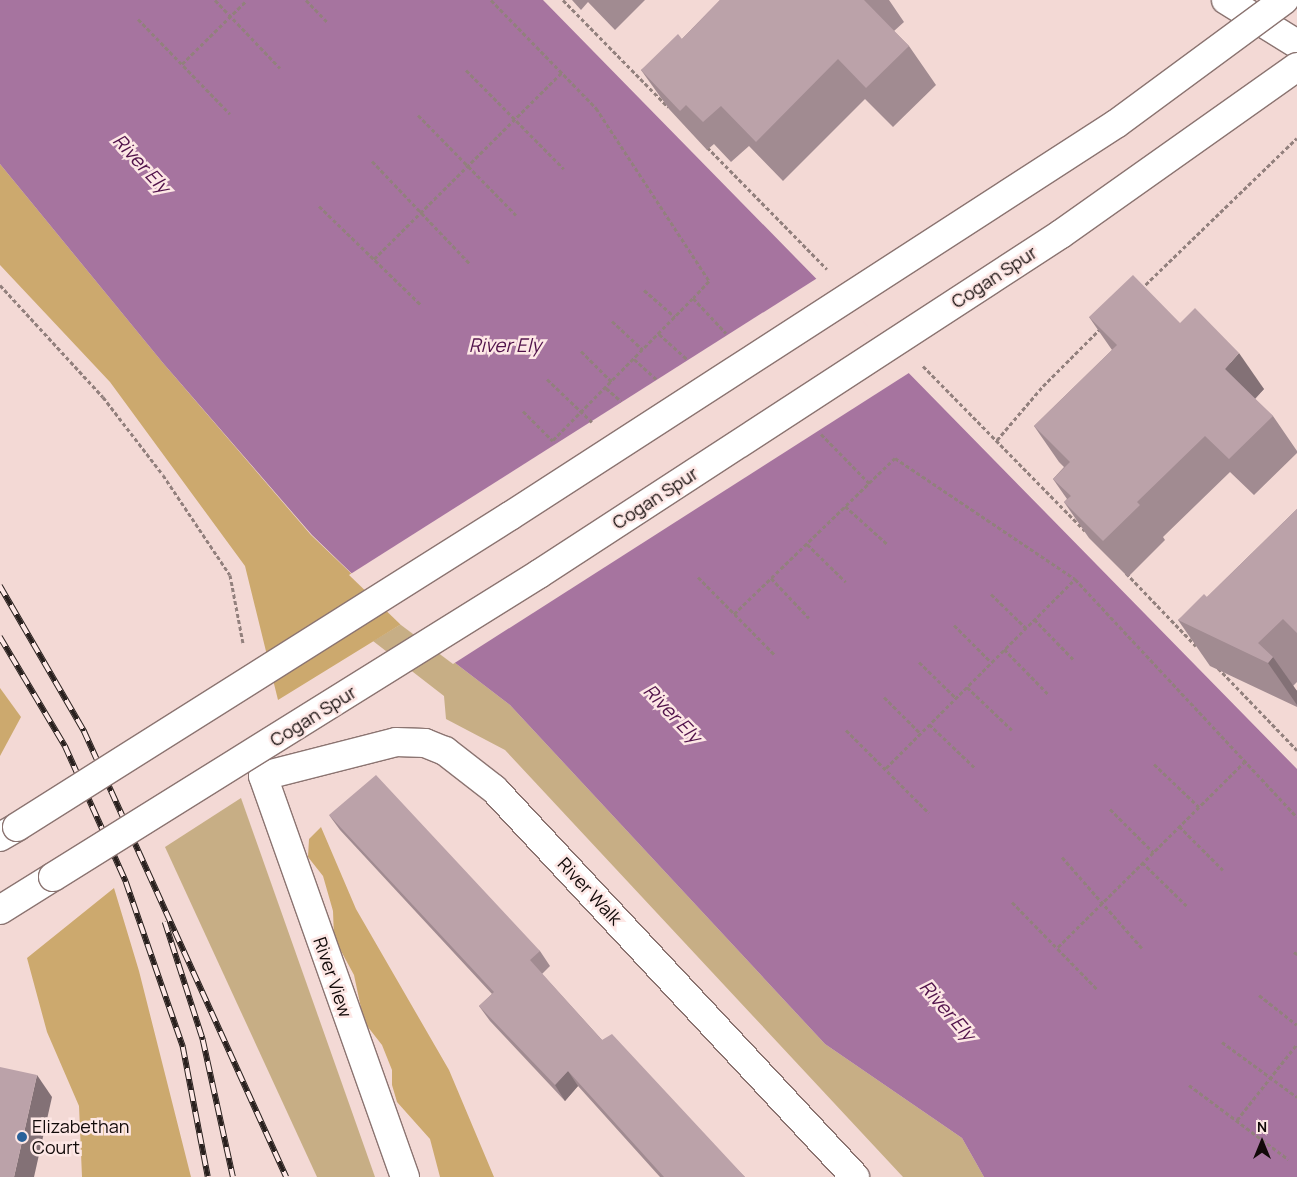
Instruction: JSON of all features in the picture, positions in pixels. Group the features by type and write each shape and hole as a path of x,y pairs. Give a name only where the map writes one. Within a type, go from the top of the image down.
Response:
{"main road":[{"path":"1226,0 1297,44"},
{"path":"8,832 501,521 1116,124 1284,0"},
{"name":"Cogan Spur","path":"0,910 539,574 1061,234 1297,67"},
{"name":"River Walk","path":"263,776 396,742 426,743 474,770 494,789 855,1177"},
{"name":"River View","path":"263,776 405,1177"}],"path":[{"path":"215,0 280,68"},
{"path":"182,64 247,0"},
{"path":"306,0 328,23"},
{"path":"491,0 596,108 709,281 553,440"},
{"path":"563,0 672,110"},
{"path":"138,19 230,114"},
{"path":"466,70 564,169"},
{"path":"374,259 562,72"},
{"path":"418,115 516,215"},
{"path":"1138,292 1297,138"},
{"path":"704,144 832,275"},
{"path":"372,161 470,264"},
{"path":"319,206 421,305"},
{"path":"0,285 103,397 163,475 230,575 244,646"},
{"path":"644,290 675,317"},
{"path":"693,298 733,341"},
{"path":"612,321 643,350"},
{"path":"997,440 1043,386 1104,326"},
{"path":"659,334 695,366"},
{"path":"581,351 612,382"},
{"path":"634,359 659,382"},
{"path":"921,364 1092,538"},
{"path":"547,379 596,427"},
{"path":"523,411 559,446"},
{"path":"815,426 869,484"},
{"path":"734,614 895,458 1075,579 1297,817"},
{"path":"845,506 886,544"},
{"path":"807,544 846,582"},
{"path":"1120,566 1201,651"},
{"path":"698,577 775,655"},
{"path":"771,578 809,618"},
{"path":"886,768 1075,579"},
{"path":"991,594 1026,628"},
{"path":"1034,619 1073,659"},
{"path":"954,625 991,662"},
{"path":"1004,649 1049,695"},
{"path":"919,662 956,698"},
{"path":"1215,665 1297,750"},
{"path":"967,687 1012,730"},
{"path":"884,697 920,733"},
{"path":"929,724 975,768"},
{"path":"846,730 929,813"},
{"path":"1058,947 1244,762"},
{"path":"1154,764 1198,807"},
{"path":"1110,809 1153,852"},
{"path":"1179,826 1223,870"},
{"path":"1062,856 1142,948"},
{"path":"1142,862 1187,906"},
{"path":"1012,902 1098,990"},
{"path":"1259,994 1297,1025"},
{"path":"1222,1042 1297,1097"},
{"path":"1237,1120 1297,1044"},
{"path":"1189,1085 1288,1159"}],"shaded area":[{"path":"0,164 163,363 311,535 403,623 278,700 245,566 110,382 0,265"},
{"path":"403,623 510,705 825,1044 962,1138 984,1177 903,1177 505,750 446,719 444,696 373,641"},
{"path":"0,688 21,717 0,756"},
{"path":"241,798 375,1177 317,1177 165,847"},
{"path":"321,827 356,909 449,1070 494,1177 440,1177 430,1139 397,1102 392,1085 392,1070 382,1045 364,1022 354,975 334,938 333,911 323,876 308,857 309,839"},
{"path":"114,888 139,971 191,1177 82,1177 79,1106 47,1032 27,958"}],"water":[{"name":"River Ely","path":"0,0 543,0 1297,769 1297,1177 984,1177 962,1138 825,1044 510,705 403,623 312,535 163,363 0,164"}],"pier":[{"path":"819,277 912,371 453,664 401,625 349,575"}],"building":[{"path":"720,0 864,0 909,46 866,88 838,59 756,142 721,106 703,122 686,105 680,111 641,70 678,34 682,39"},
{"path":"1133,275 1180,323 1195,308 1239,353 1225,369 1273,416 1229,459 1205,436 1137,502 1140,505 1103,541 1064,502 1071,496 1053,479 1070,462 1034,426 1117,345 1089,317"},
{"path":"1297,509 1297,633 1283,619 1258,643 1273,657 1268,663 1178,620 1204,594 1207,597"},
{"path":"376,775 540,951 530,960 602,1040 612,1034 745,1177 664,1177 568,1071 555,1085 479,1006 494,992 329,815"},
{"path":"0,1067 37,1075 14,1177 0,1177"}],"railway":[{"path":"0,586 84,731 286,1177"},
{"path":"0,637 65,746 126,882 183,1047 208,1177"},
{"path":"165,922 203,1040 233,1177"}],"place":[{"name":"Elizabethan Court","path":"22,1137"}]}
